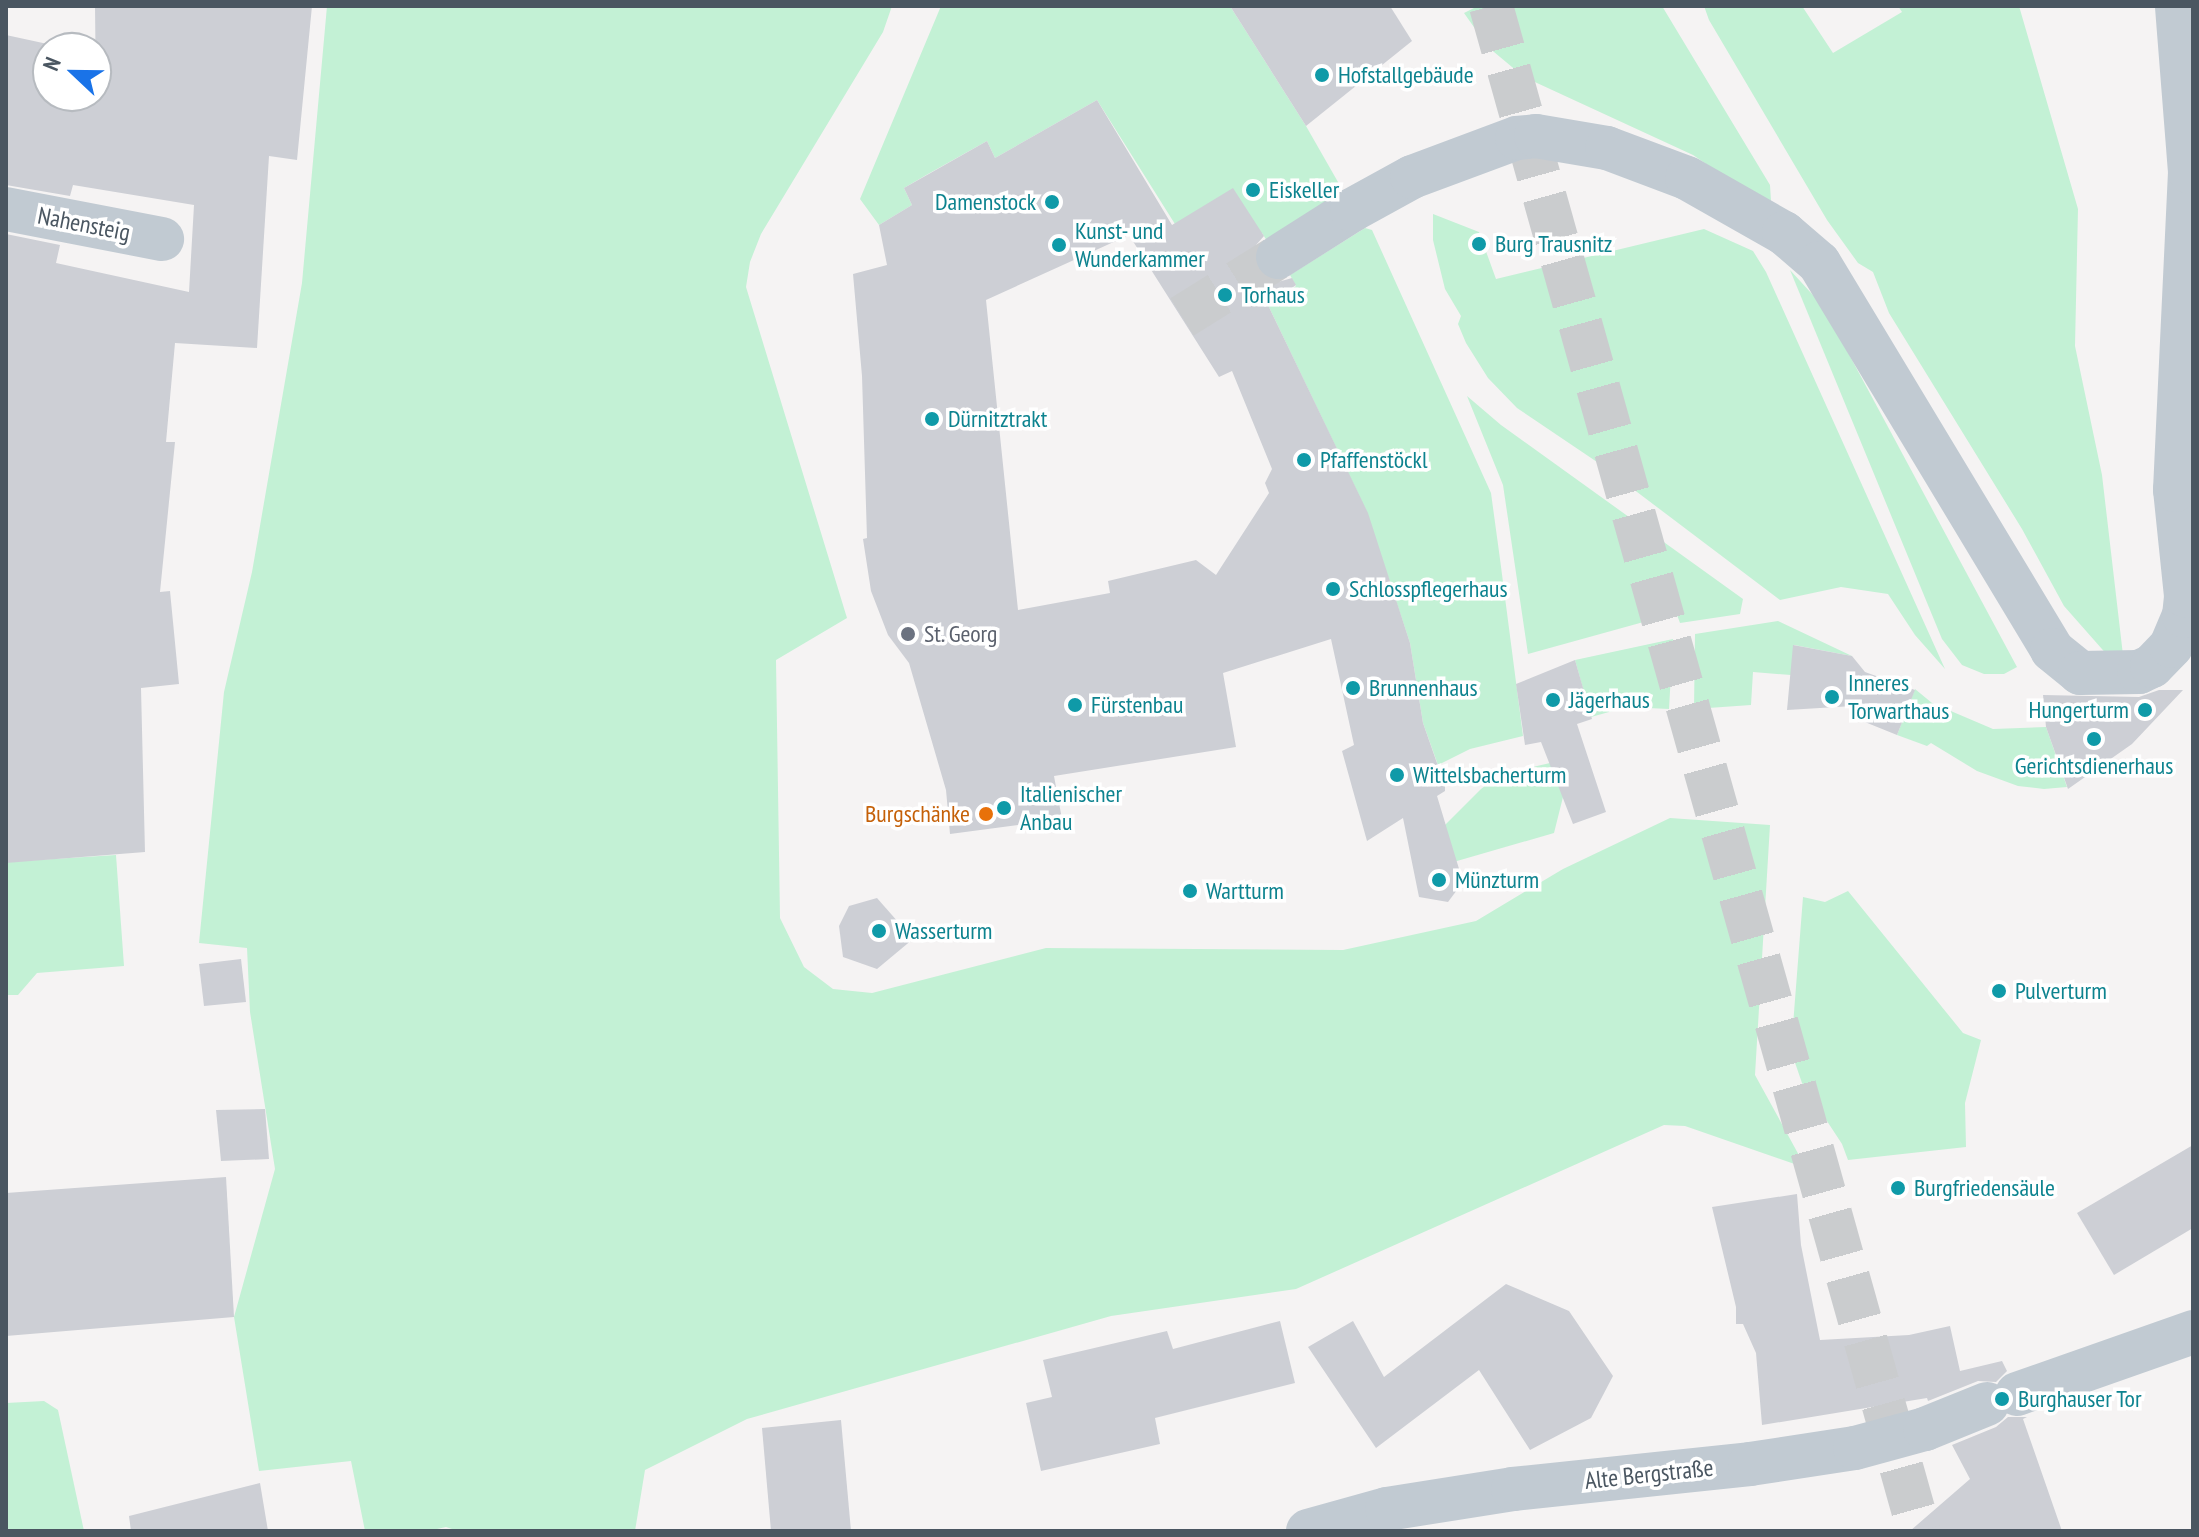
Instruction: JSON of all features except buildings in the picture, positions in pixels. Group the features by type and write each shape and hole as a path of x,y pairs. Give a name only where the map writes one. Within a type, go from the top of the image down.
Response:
{"street":[{"path":"1278,257 1352,210 1426,171 1517,138 1536,136 1632,155 1687,178 1740,206 1801,245 1819,263 2052,650 2080,673 2110,675 2139,672 2152,666 2171,646 2184,616 2186,596 2175,490 2190,172 2177,6"},
{"name":"Nahensteig","path":"6,209 162,239"},
{"name":"Alte Bergstraße","path":"1308,1531 1387,1509 1497,1491 1750,1464 1855,1448 1925,1429 2193,1332"}],"green space":[{"path":"327,6 892,6 883,32 761,234 750,262 746,287 847,618 776,660 780,918 804,967 833,989 872,993 1046,948 1343,950 1476,921 1563,869 1670,818 1770,825 1755,1075 1806,1168 1685,1126 1664,1125 1296,1289 1111,1316 747,1419 645,1470 635,1531 458,1531 446,1527 428,1531 365,1531 351,1461 259,1471 234,1317 275,1169 250,1012 247,948 199,943 224,692 252,572 302,283"},
{"path":"941,6 1230,6 1342,189 1267,241 1262,233 1185,240 1097,100 995,158 987,141 928,174 904,188 912,205 879,225 860,199"},
{"path":"1478,6 1662,6 1770,185 1771,201 1743,189 1693,155 1524,77 1488,47 1464,13"},
{"path":"1704,6 1802,6 1833,53 1902,12 1898,6 2019,6 2078,209 2075,346 2102,475 2123,655 2109,657 2064,606 2022,529 1889,313 1873,272 1858,263 1827,220 1709,20"},
{"path":"1433,214 1479,232 1496,279 1704,229 1753,251 1766,272 1945,669 1915,635 1888,594 1841,587 1780,600 1600,464 1517,408 1488,378 1466,343 1458,324 1461,316 1445,289 1433,240"},
{"path":"1365,228 1372,230 1491,493 1500,559 1523,736 1470,749 1438,765 1423,723 1410,643 1366,510 1268,305 1296,286 1290,275"},
{"path":"1790,270 1823,306 2017,667 2004,674 1984,674 1962,665 1942,639"},
{"path":"1467,396 1501,425 1743,599 1740,614 1680,623 1677,615 1658,618 1528,654 1503,485"},
{"path":"1778,621 1852,656 1794,645 1791,675 1753,672 1751,705 1694,709 1695,634"},
{"path":"1673,639 1669,709 1627,707 1591,717 1575,660"},
{"path":"1915,689 1932,703 1993,729 2046,727 2067,787 2044,789 2018,786 1977,771 1931,743 1927,746 1897,735"},
{"path":"1550,763 1566,785 1554,833 1457,861 1415,877 1423,847 1481,789 1499,775"},
{"path":"116,855 124,966 37,973 18,995 6,995 6,862"},
{"path":"1848,891 1963,1033 1981,1040 1965,1103 1966,1147 1848,1160 1842,1144 1802,1083 1791,1051 1803,897 1825,902"},
{"path":"44,1401 58,1410 84,1531 6,1531 6,1403"}],"tunnel":[{"path":"1491,6 1919,1531"},
{"path":"1182,317 1278,257"}],"place":[{"name":"Hofstallgebäude","path":"1322,75"},
{"name":"Eiskeller","path":"1253,190"},
{"name":"Damenstock","path":"1052,202"},
{"name":"Burg Trausnitz","path":"1479,244"},
{"name":"Kunst- und Wunderkammer","path":"1059,245"},
{"name":"Torhaus","path":"1225,295"},
{"name":"Dürnitztrakt","path":"932,419"},
{"name":"Pfaffenstöckl","path":"1304,460"},
{"name":"Schlosspflegerhaus","path":"1333,589"},
{"name":"St. Georg","path":"908,634"},
{"name":"Brunnenhaus","path":"1353,688"},
{"name":"Inneres Torwarthaus","path":"1832,697"},
{"name":"Jägerhaus","path":"1553,700"},
{"name":"Fürstenbau","path":"1075,705"},
{"name":"Hungerturm","path":"2145,710"},
{"name":"Gerichtsdienerhaus","path":"2094,739"},
{"name":"Wittelsbacherturm","path":"1397,775"},
{"name":"Italienischer Anbau","path":"1004,808"},
{"name":"Burgschänke","path":"986,814"},
{"name":"Münzturm","path":"1439,880"},
{"name":"Wartturm","path":"1190,891"},
{"name":"Wasserturm","path":"879,931"},
{"name":"Pulverturm","path":"1999,991"},
{"name":"Burgfriedensäule","path":"1898,1188"},
{"name":"Burghauser Tor","path":"2002,1399"}]}
